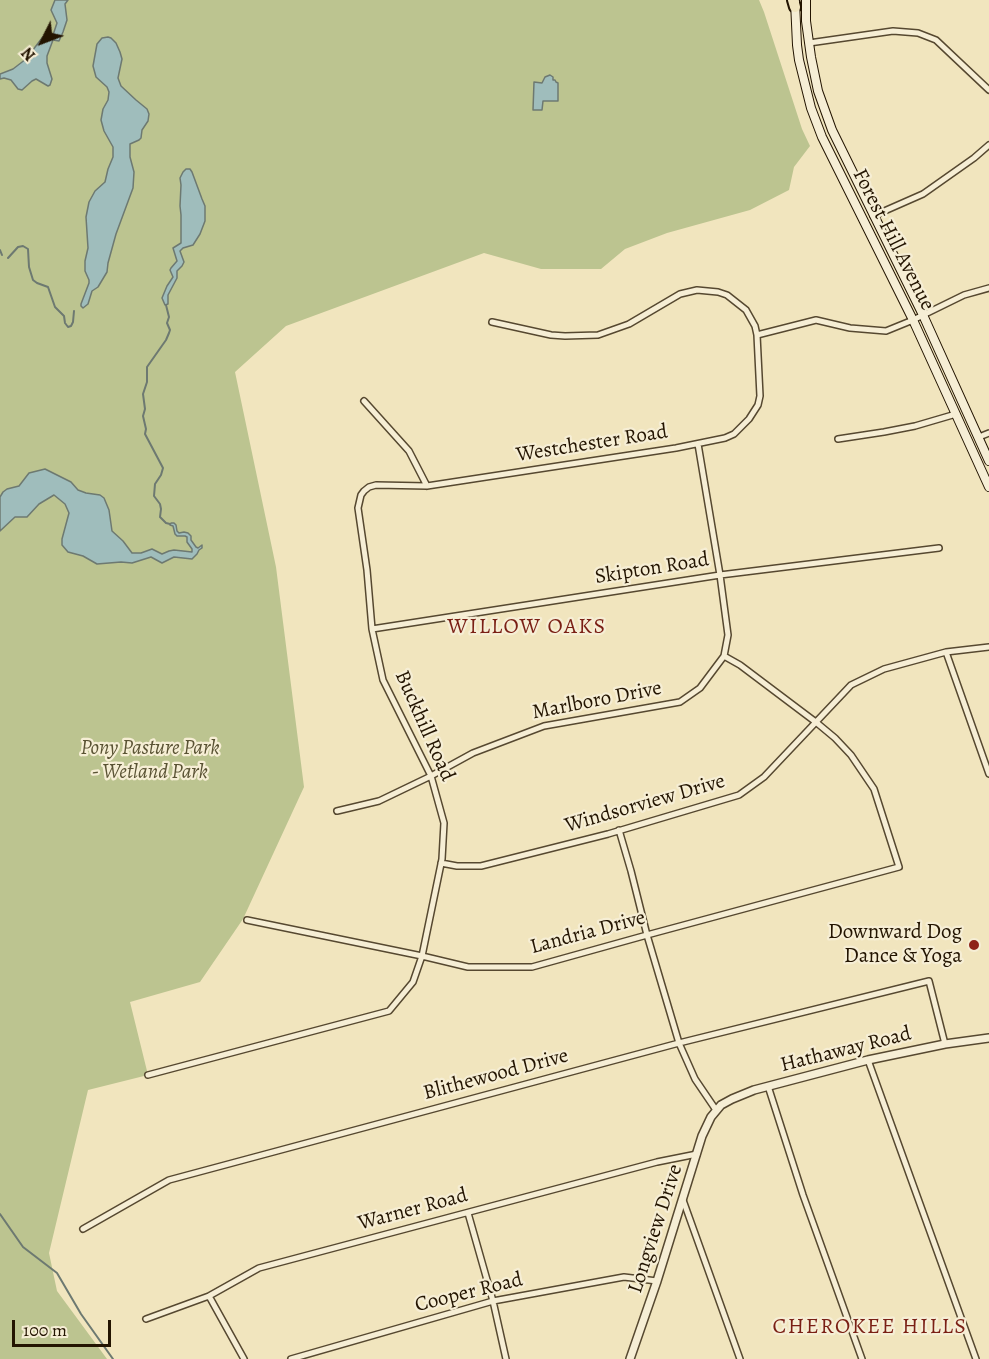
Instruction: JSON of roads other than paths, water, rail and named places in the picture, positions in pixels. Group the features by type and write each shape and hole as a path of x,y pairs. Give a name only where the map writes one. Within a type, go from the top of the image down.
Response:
{"main road":[{"name":"Forest Hill Avenue","path":"806,0 809,43 815,78 838,145 923,315 989,461"},
{"name":"Forest Hill Avenue","path":"794,2 799,60 816,123 913,320 989,487"}],"street":[{"path":"809,43 893,31 918,33 936,40 989,90"},
{"path":"873,216 923,194 989,145"},
{"path":"492,322 558,335 598,335 629,324 680,294 705,290 727,295 736,301 746,310 757,335 816,320 850,328 886,330 913,320 964,295 989,288"},
{"name":"Westchester Road","path":"358,508 361,495 369,487 376,485 427,486 725,438 734,434 749,419 758,405 760,396 757,335"},
{"path":"364,401 409,451 427,486"},
{"path":"838,439 915,426 956,414"},
{"path":"979,437 989,433"},
{"path":"699,444 728,635 723,656 740,665 817,723"},
{"name":"Buckhill Road","path":"148,1075 389,1011 412,982 422,956 441,863 444,823 431,776 383,680 372,629 367,570 358,508"},
{"name":"Skipton Road","path":"372,629 720,575 939,548"},
{"name":"Windsorview Drive","path":"441,863 481,866 619,830 739,795 764,777 851,685 884,669 946,652 989,647"},
{"path":"946,652 989,774"},
{"name":"Marlboro Drive","path":"337,811 379,801 473,753 544,726 681,702 700,688 723,656"},
{"name":"Landria Drive","path":"247,920 468,967 532,967 899,867 874,789 851,755 817,723"},
{"path":"619,830 679,1043 695,1079 716,1110"},
{"name":"Blithewood Drive","path":"83,1229 169,1180 679,1043 929,981 945,1044"},
{"name":"Hathaway Road","path":"716,1110 732,1098 768,1086 868,1060 945,1044 989,1038"},
{"path":"868,1060 976,1359"},
{"path":"768,1086 803,1195 862,1359"},
{"name":"Longview Drive","path":"630,1359 697,1154 708,1123 716,1110"},
{"name":"Warner Road","path":"146,1319 209,1296 259,1268 657,1162 697,1154"},
{"path":"683,1200 740,1359"},
{"path":"468,1213 507,1359"},
{"name":"Cooper Road","path":"291,1359 493,1301 624,1277 657,1281"},
{"path":"209,1296 244,1359"}],"water":[{"path":"55,0 68,0 65,4 67,20 59,41 53,40 47,56 52,79 50,85 36,79 22,90 18,89 11,80 0,79 0,74 13,69 26,59 47,34 53,35 57,23 51,10"},
{"path":"108,37 116,43 122,59 118,78 121,86 147,109 149,114 141,138 130,144 130,157 134,172 133,188 116,234 107,272 98,287 92,291 88,304 83,308 81,304 89,283 85,271 88,248 86,217 89,202 95,191 105,182 113,157 113,147 101,120 109,92 96,77 93,66 97,44 102,38"},
{"path":"550,75 558,83 558,101 543,101 542,110 533,110 534,82 542,83 545,77"},
{"path":"186,169 192,172 205,206 205,221 193,245 180,251 184,262 177,271 177,278 168,295 168,304 165,305 162,298 173,277 170,270 177,261 173,248 181,243 180,178"},
{"path":"45,469 71,482 78,490 104,498 109,510 112,531 132,553 152,549 162,554 174,550 192,552 187,537 177,536 171,523 176,525 179,533 188,533 196,547 202,545 202,548 192,559 174,557 162,563 151,557 132,563 97,564 83,556 68,552 62,545 69,513 65,504 54,495 39,504 27,517 15,517 0,531 0,497 3,492 19,486 29,473"}],"waterway":[{"path":"8,258 18,247 23,246 28,249 29,267 33,280 48,287 55,307 64,316 68,327 73,322 74,311"},
{"path":"0,250 2,255"},
{"path":"166,305 169,317 167,323 170,330 166,340 147,367 143,416 145,434 163,468 155,484 154,496 160,504 160,517 170,524"},
{"path":"0,1214 23,1247 57,1273 81,1314 113,1359"}],"place":[{"name":"Downward Dog Dance & Yoga","path":"974,945"}],"district":[{"name":"WILLOW OAKS","path":"527,628"},
{"name":"CHEROKEE HILLS","path":"870,1328"}],"park label":[{"name":"Pony Pasture Park - Wetland Park","path":"150,761"}]}
